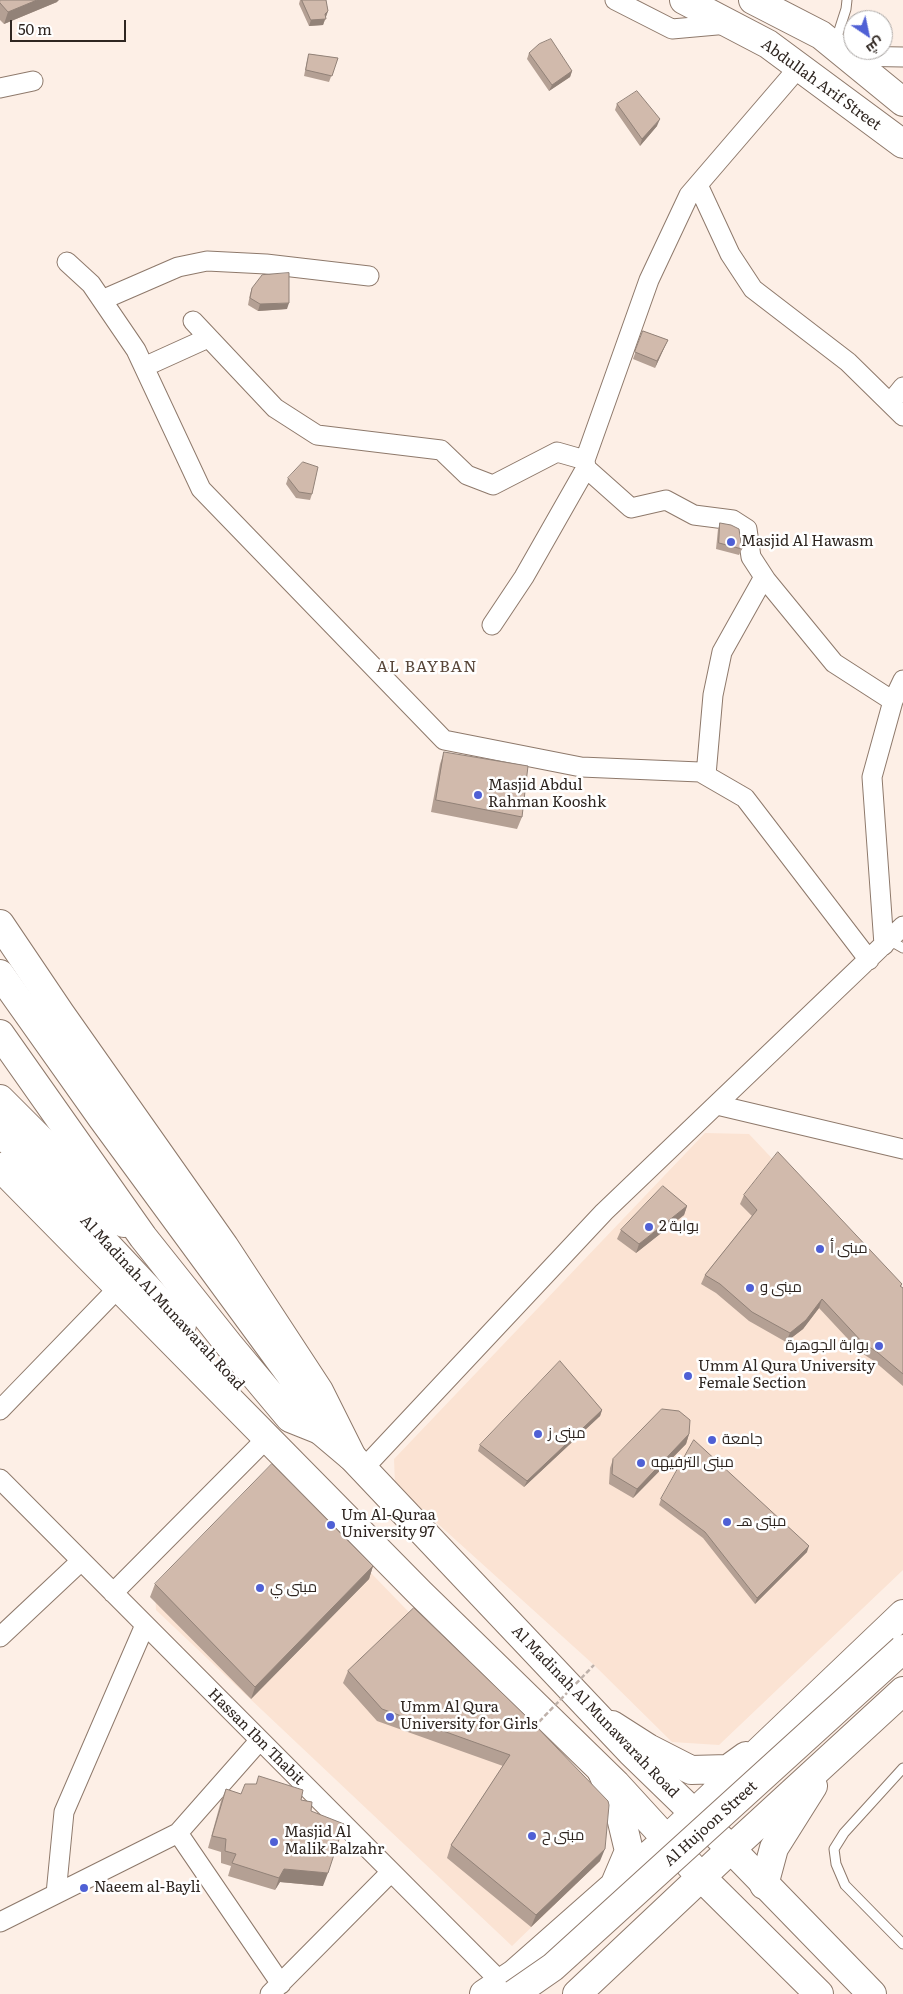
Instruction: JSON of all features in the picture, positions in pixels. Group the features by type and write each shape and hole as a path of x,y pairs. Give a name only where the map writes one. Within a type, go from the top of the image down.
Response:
{"main road":[{"name":"Abdullah Arif Street","path":"684,0 768,44 903,144"},
{"path":"753,0 821,35 898,98"},
{"path":"0,924 60,1013 224,1246 319,1391 358,1463"},
{"path":"0,974 102,1118 309,1400 320,1430"},
{"path":"0,1034 143,1237 229,1345 290,1418 320,1430"},
{"path":"0,1099 124,1223 320,1430"},
{"name":"Al Madinah Al Munawarah Road","path":"0,1131 291,1441 312,1484"},
{"name":"Al Madinah Al Munawarah Road","path":"0,1167 420,1593 600,1769 701,1877 819,1994"},
{"name":"Al Madinah Al Munawarah Road","path":"320,1430 358,1463 631,1752 730,1849 872,1994"},
{"path":"503,1991 514,1974 666,1840 903,1614"},
{"name":"Al Hujoon Street","path":"503,1991 553,1967 903,1649"},
{"name":"Al Hujoon Street","path":"548,1994 903,1671"},
{"path":"577,1994 730,1849 903,1691"},
{"path":"600,1718 648,1748 691,1770 728,1769 780,1732"},
{"path":"764,1885 774,1848 832,1756"},
{"path":"600,1769 619,1809 629,1851 613,1888"}],"street":[{"path":"615,0 672,29 728,24"},
{"path":"840,51 903,58"},
{"path":"492,625 524,577 585,464 649,280 689,195 799,67"},
{"path":"0,88 33,81"},
{"path":"698,185 730,254 753,289 848,362 896,410 903,387"},
{"path":"102,300 178,267 207,261 266,264 369,276"},
{"path":"67,262 91,284 136,350 201,489 444,740 581,767 700,772 706,775 745,798 869,960"},
{"path":"193,321 275,408 316,435 441,450 467,474 494,485 557,452 585,464 604,486 631,508 666,500 694,515 732,520 747,529 751,557 764,577 834,663 893,701"},
{"path":"144,367 208,338"},
{"path":"706,775 713,695 722,652 764,577"},
{"path":"892,944 872,777 893,701 903,680"},
{"path":"358,1463 604,1212 869,960 892,944 903,926"},
{"path":"717,1105 903,1149"},
{"path":"0,1410 119,1287"},
{"path":"113,1593 267,1438"},
{"name":"Hassan Ibn Thabit","path":"0,1479 391,1872 503,1991"},
{"path":"0,1637 81,1561"},
{"path":"56,1894 64,1812 146,1625"},
{"path":"0,1922 178,1833 260,1740"},
{"path":"178,1833 275,1989 391,1872"}],"lane":[{"path":"840,51 847,0"},
{"path":"903,1768 844,1833 834,1848 836,1864 845,1885 903,1944"}],"path":[{"path":"534,1728 594,1665"}],"shaded area":[{"name":"Umm Al Qura University Female Section","path":"705,1133 749,1134 899,1293 903,1292 903,1570 719,1745 672,1742 594,1665 395,1485 394,1459"},
{"name":"Umm Al Qura University for Girls","path":"276,1475 527,1734 600,1861 512,1946 156,1610 155,1590"}],"building":[{"path":"0,0 37,0 8,12 0,3"},
{"path":"302,0 326,0 328,11 325,14 326,19 311,20"},
{"path":"551,39 572,71 552,85 529,53 539,44"},
{"path":"309,54 338,58 332,76 306,70"},
{"path":"637,91 660,119 642,139 617,104"},
{"path":"289,273 289,303 260,304 250,298 252,288 262,275"},
{"path":"643,331 668,340 657,361 635,352"},
{"path":"303,462 318,467 312,494 299,492 288,478"},
{"path":"720,523 739,529 742,549 719,543"},
{"name":"Masjid Abdul Rahman Kooshk","path":"444,752 528,766 522,817 436,800"},
{"path":"778,1152 902,1284 900,1286 903,1288 903,1374 863,1343 822,1299 806,1320 790,1333 752,1312 720,1284 705,1275 757,1210 744,1195"},
{"name":"بوابة 2","path":"663,1186 687,1206 639,1244 621,1230"},
{"name":"مبنى ز","path":"560,1361 602,1410 527,1481 480,1445"},
{"name":"مبنى الترفيهه","path":"662,1409 679,1411 690,1420 689,1434 637,1489 612,1474 613,1459"},
{"name":"مبنى هـ","path":"694,1440 809,1546 757,1598 705,1532 661,1499"},
{"name":"مبنى ي","path":"272,1464 373,1566 255,1687 155,1584"},
{"path":"414,1608 532,1722 608,1801 605,1849 536,1915 451,1845 510,1755 382,1709 348,1671"},
{"name":"Masjid Al Malik Balzahr","path":"259,1776 303,1790 301,1800 312,1802 311,1811 344,1824 328,1873 284,1869 279,1878 232,1863 236,1854 225,1851 226,1839 212,1836 226,1789 241,1794 245,1784 256,1784"}],"place":[{"name":"Masjid Al Hawasm","path":"731,542"},
{"name":"Masjid Abdul Rahman Kooshk","path":"478,795"},
{"name":"بوابة 2","path":"649,1227"},
{"name":"مبنى أ","path":"820,1249"},
{"name":"مبنى و","path":"750,1288"},
{"name":"بوابة الجوهرة","path":"879,1346"},
{"name":"Umm Al Qura University Female Section","path":"688,1376"},
{"name":"مبنى ز","path":"538,1434"},
{"name":"جامعة","path":"712,1440"},
{"name":"مبنى الترفيهه","path":"641,1463"},
{"name":"مبنى هـ","path":"727,1522"},
{"name":"Um Al-Quraa University 97","path":"331,1525"},
{"name":"مبنى ي","path":"260,1588"},
{"name":"Umm Al Qura University for Girls","path":"390,1717"},
{"name":"مبنى ح","path":"532,1836"},
{"name":"Masjid Al Malik Balzahr","path":"274,1842"},
{"name":"Naeem al-Bayli","path":"84,1888"}],"district":[{"name":"AL BAYBAN","path":"427,667"}]}
